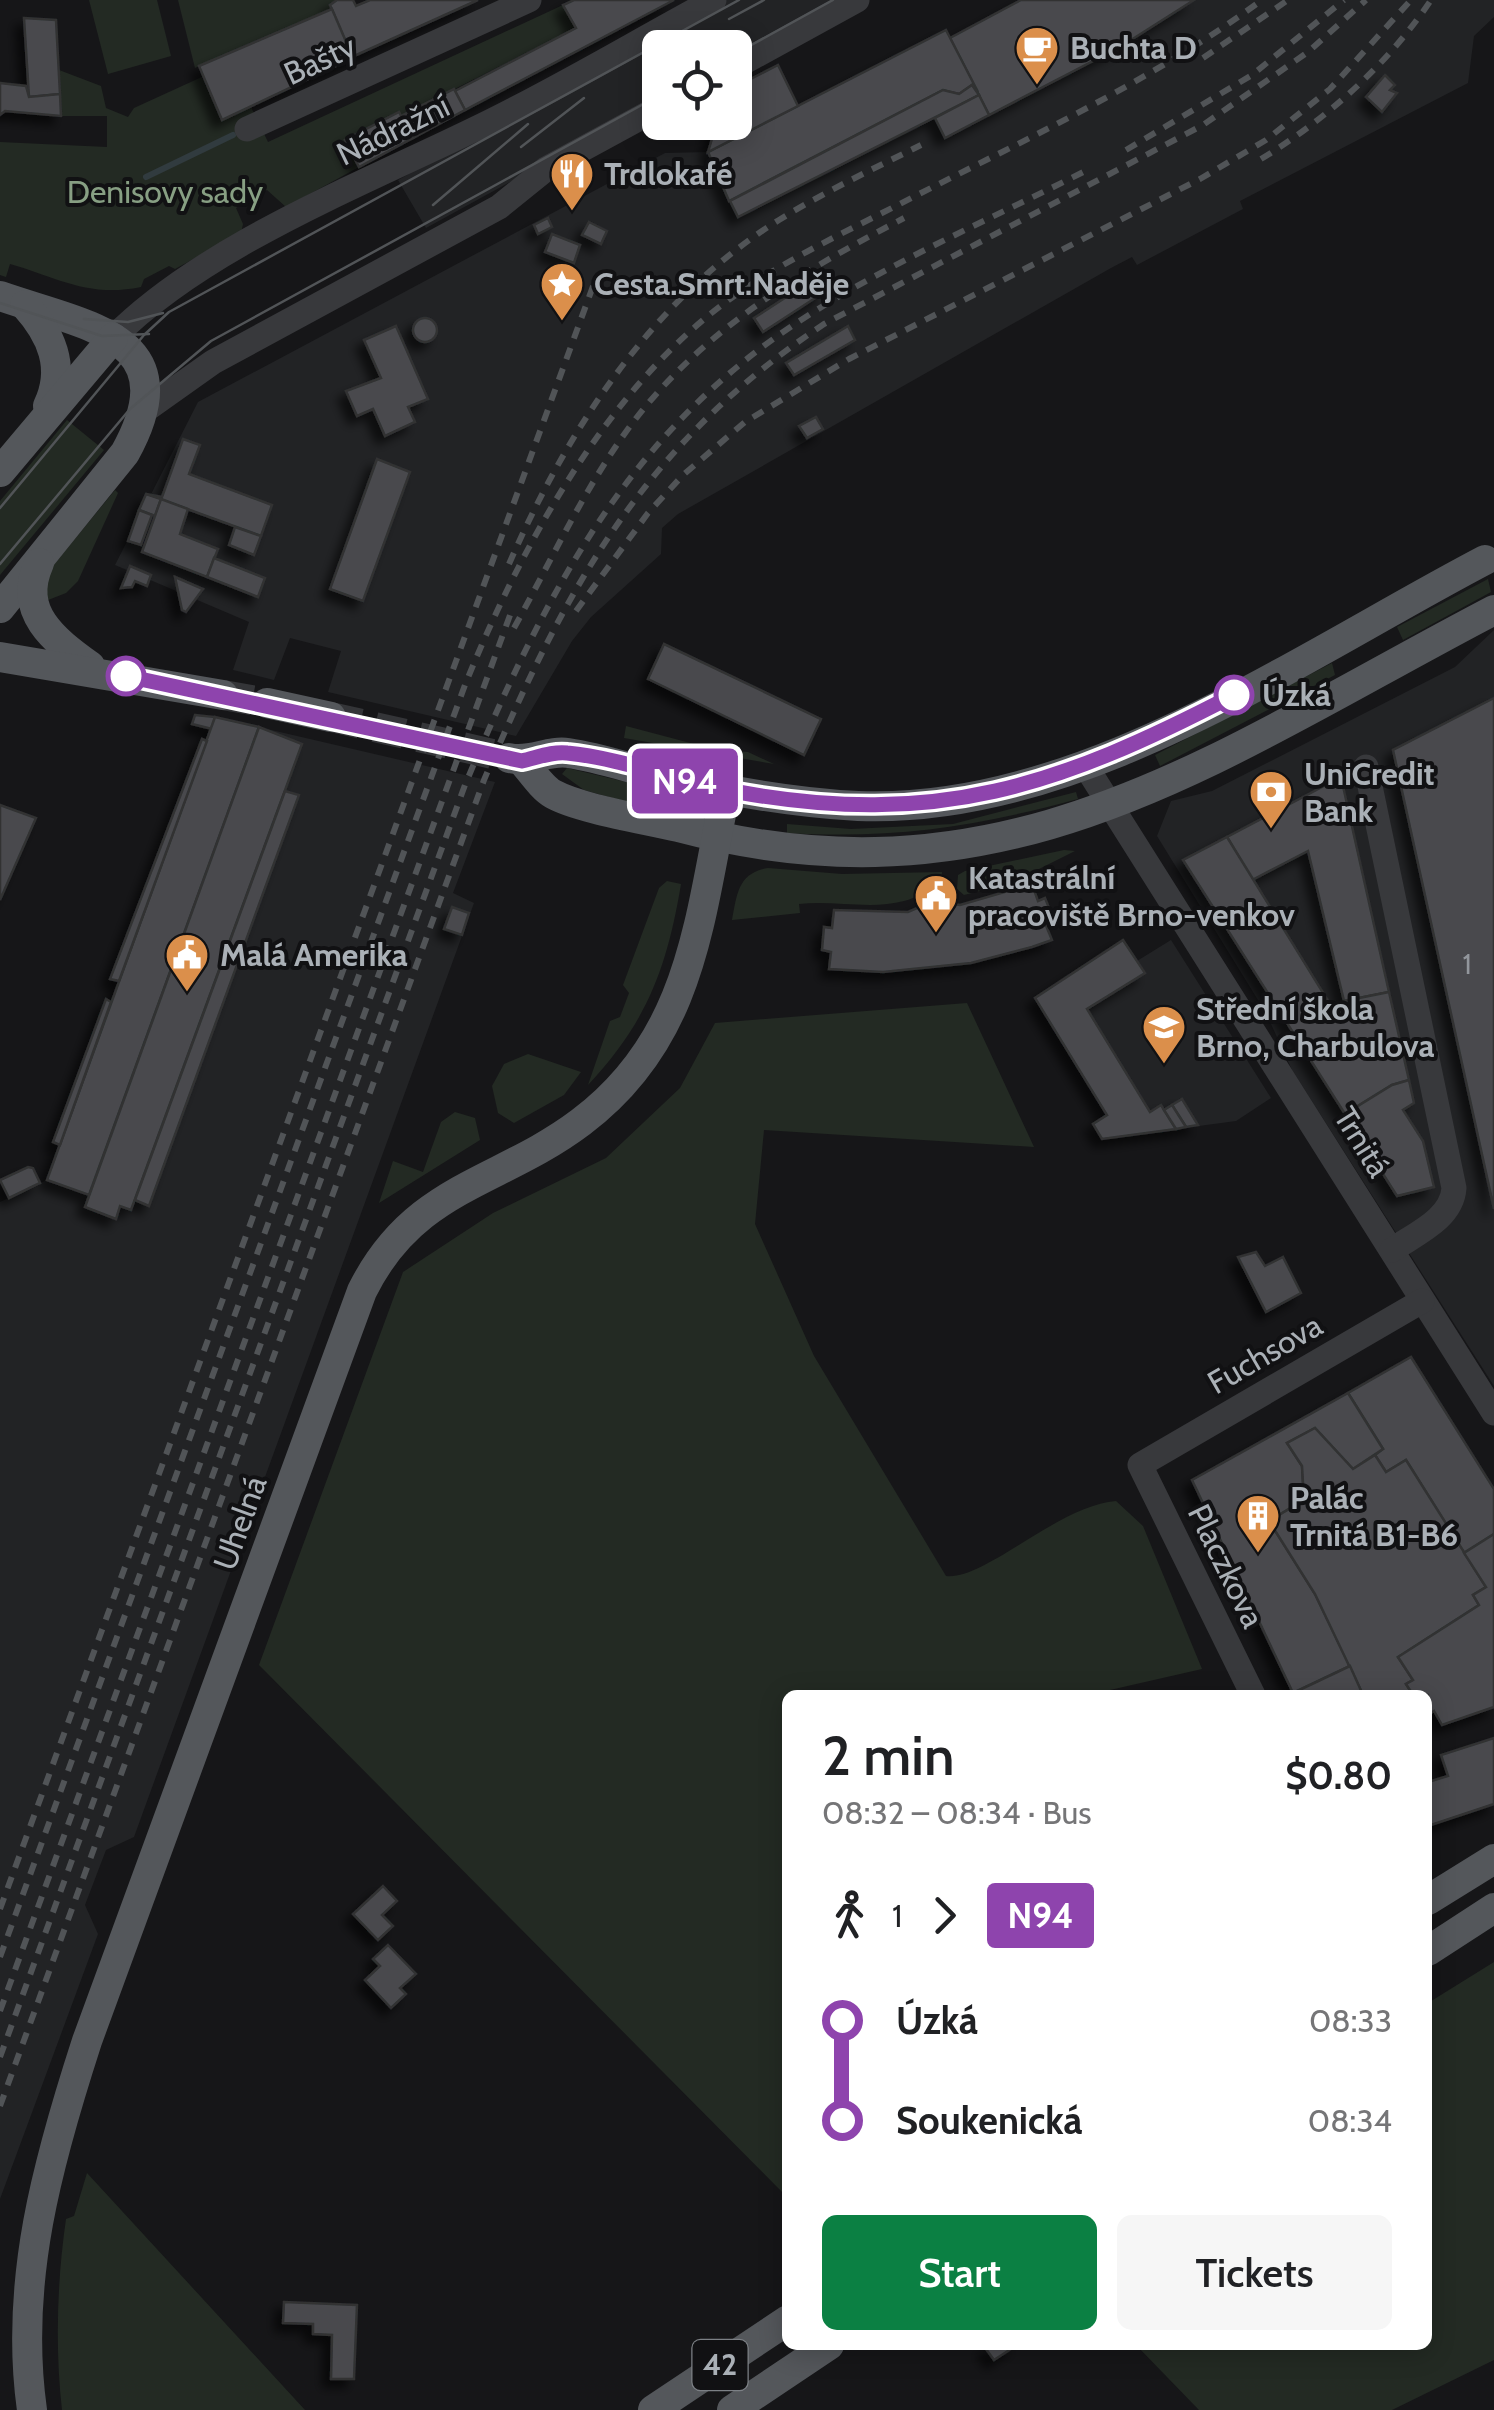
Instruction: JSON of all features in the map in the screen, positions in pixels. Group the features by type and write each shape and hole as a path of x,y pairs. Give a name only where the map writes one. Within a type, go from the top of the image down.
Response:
{"main road":[{"path":"0,608 125,453 144,411 145,379 139,360 113,338 12,300"},
{"path":"12,300 51,342 58,366 54,393 38,427"},
{"name":"Nádražní","path":"0,472 113,338"},
{"path":"45,551 34,583 36,614 58,643 98,671"},
{"path":"1485,560 1176,725 1085,765 998,794 918,806 794,801 726,790 564,752 514,759 552,794 716,837 802,850 922,850 1003,838 1112,807 1217,759 1494,610"},
{"path":"0,656 223,695"},
{"path":"267,702 330,717"},
{"name":"Uhelná","path":"32,2410 26,2314 34,2243 55,2141 93,2025 362,1291 388,1248 437,1203 558,1138 600,1108 628,1078 666,1024 686,979 726,790"},
{"path":"1432,1898 1494,1859"},
{"path":"1432,1947 1494,1908"},
{"name":"42","path":"652,2410 782,2324"},
{"name":"42","path":"732,2410 822,2350"}],"street":[{"name":"Bašty","path":"248,130 529,0"},
{"name":"Nádražní","path":"113,338 172,286 391,166 473,130 714,0"},
{"path":"752,57 857,0"},
{"path":"144,411 213,362 499,207 546,169 642,117"},
{"name":"Trnitá","path":"1085,765 1494,1414"},
{"path":"1366,768 1454,1188 1453,1200 1439,1218 1392,1250"},
{"name":"Fuchsova","path":"1140,1465 1422,1300"},
{"name":"Placzkova","path":"1140,1465 1250,1690"}],"shaded area":[{"path":"727,0 842,0 752,50 752,30 672,30"},
{"path":"1021,0 1494,0 1494,17 1474,36 1468,83 1240,201 1243,209 1137,265 1132,257 1111,268 678,514 662,528 661,554 591,617 572,641 516,736 328,692 341,651 290,638 274,680 233,670 249,622 115,565 198,402 665,153 708,152 730,201 943,90 973,85"},
{"path":"642,47 642,110 426,228 398,180"},
{"path":"1494,630 1494,1386 1292,1070 1266,1013 1157,836 1171,801 1212,791 1455,667"},
{"path":"215,717 495,782 453,893 474,903 134,1837 106,1850 85,1905 98,1934 0,2199 0,1202 47,1180"},
{"name":"Střední škola Brno, Charbulova","path":"1123,940 1137,961 1171,940 1271,1098 1236,1121 1102,1139 1093,1124 1107,1114 1035,998"}],"green space":[{"path":"89,0 157,0 171,56 108,74"},
{"path":"178,0 335,0 330,9 195,68"},
{"name":"Denisovy sady","path":"563,5 576,28 401,116 398,112 346,139 359,167 286,207 267,190 236,208 243,224 241,233 175,269 169,266 144,279 141,287 88,288 10,264 6,277 0,275 0,142 107,147 107,116 61,116 59,70 101,86 106,108 128,117 134,108 204,76 250,105 268,142"},
{"path":"67,420 104,450 0,575 0,501"},
{"path":"115,490 118,493 78,581 66,593 43,602 47,573"},
{"path":"1488,579 1491,592 1403,640 1397,627"},
{"path":"1332,663 1335,675 1160,766 1155,755"},
{"path":"626,726 713,749 748,752 774,764 624,738"},
{"path":"567,768 660,790 655,810 584,790 562,774"},
{"path":"1076,792 1078,799 934,829 863,834 787,833 787,824 851,829 953,824"},
{"path":"1075,851 1011,883 964,895 957,889 958,875 965,871"},
{"path":"768,868 842,874 942,872 941,887 904,901 878,905 799,904 800,913 732,920 745,880"},
{"path":"667,881 681,884 661,968 640,1016 588,1085 610,1021 620,1017 629,993 623,985 659,888"},
{"path":"967,1003 1034,1147 764,1130 755,1224 814,1356 946,1576 981,1567 1071,1515 1116,1501 1143,1526 1202,1669 1110,1690 782,1690 782,2192 259,1665 403,1272 493,1213 606,1158 680,1088 715,1023"},
{"path":"528,1054 581,1072 564,1095 514,1123 498,1113 492,1086 504,1064"},
{"path":"455,1112 475,1118 480,1140 379,1203 393,1161 423,1172 441,1122"},
{"path":"1494,1962 1494,2360 1392,2410 1199,2410 1141,2350 1432,2350 1432,2001"},
{"path":"87,2173 305,2410 62,2410 58,2339 63,2242 66,2219 74,2216"}],"building":[{"path":"337,0 353,0 356,6 370,0 478,0 352,57 330,5"},
{"path":"574,0 674,0 465,110 455,91 576,28 563,5"},
{"path":"1021,0 1194,0 1120,47 989,115 950,38"},
{"path":"332,9 353,58 222,120 199,66"},
{"path":"24,18 56,20 60,94 29,97"},
{"path":"946,30 978,92 972,85 959,94 943,90 729,201 708,152 731,140 752,140 752,129"},
{"path":"778,65 798,106 752,130 752,78"},
{"path":"1385,75 1395,85 1390,90 1397,93 1382,112 1366,97"},
{"path":"0,83 26,86 29,97 60,94 61,116 5,111 0,115"},
{"path":"972,85 979,95 738,217 730,201 943,90 959,94"},
{"path":"454,89 465,110 413,138 401,116"},
{"path":"979,95 989,115 945,138 935,118"},
{"path":"399,112 413,138 359,167 345,140"},
{"path":"712,140 731,140 708,152"},
{"path":"548,218 552,227 538,234 534,225"},
{"path":"589,222 607,231 601,244 582,235"},
{"path":"552,234 580,245 574,263 545,252"},
{"path":"814,279 823,293 763,332 754,318"},
{"path":"425,318 434,321 434,339 425,342 416,339 413,330 416,321"},
{"path":"396,326 428,399 408,407 415,422 385,436 373,409 357,416 346,391 381,378 364,340"},
{"path":"848,326 855,340 794,375 786,363"},
{"path":"816,417 823,429 807,438 799,426"},
{"path":"183,439 200,445 189,474 272,505 261,536 146,494 162,497"},
{"path":"377,459 410,472 363,601 330,589"},
{"path":"146,494 161,499 155,516 139,510"},
{"path":"161,499 188,509 180,534 218,549 207,577 142,552"},
{"path":"139,510 152,515 141,545 128,541"},
{"path":"235,527 261,536 254,555 229,545"},
{"path":"214,558 265,578 258,597 207,577"},
{"path":"130,566 151,575 147,586 135,581 132,587 121,588"},
{"path":"175,577 203,589 186,612 182,610"},
{"path":"664,644 821,719 804,755 648,679"},
{"path":"1494,698 1494,1209 1393,750"},
{"path":"195,715 215,717 212,729 192,724"},
{"path":"215,717 259,727 89,1195 47,1180"},
{"name":"Malá Amerika","path":"259,727 302,744 131,1210 120,1206 116,1219 85,1207"},
{"path":"202,739 207,741 119,981 110,979"},
{"path":"1341,777 1389,992 1344,1001 1308,851 1252,880 1227,837"},
{"path":"285,791 299,795 149,1206 135,1200"},
{"path":"0,805 36,818 0,900"},
{"path":"1227,837 1333,1009 1344,1001 1389,992 1409,1080 1392,1085 1345,1114 1183,860"},
{"name":"Katastrální pracoviště Brno-venkov","path":"1032,884 1038,901 1045,898 1054,920 1045,923 1052,940 1032,947 971,963 883,972 829,969 831,952 822,950 824,927 832,928 834,910 908,912 933,901 960,905"},
{"path":"452,907 469,913 462,935 444,929"},
{"path":"1123,940 1145,973 1087,1009 1150,1112 1161,1105 1176,1129 1102,1139 1093,1124 1107,1115 1035,998"},
{"path":"106,999 111,1002 60,1145 53,1142"},
{"path":"1409,1080 1414,1103 1403,1110 1423,1141 1434,1187 1397,1196 1345,1114 1392,1085"},
{"path":"1182,1099 1198,1125 1186,1127 1172,1105"},
{"path":"1172,1105 1186,1127 1176,1129 1164,1110"},
{"path":"33,1168 40,1183 9,1198 0,1180"},
{"path":"1256,1252 1265,1266 1283,1257 1301,1293 1266,1312 1238,1257"},
{"path":"1411,1357 1494,1489 1494,1534 1464,1553 1406,1460 1386,1472 1375,1455 1383,1449 1348,1393"},
{"name":"Palác Trnitá B1-B6","path":"1348,1393 1383,1449 1353,1469 1315,1428 1287,1443 1302,1466 1304,1500 1269,1521 1315,1594 1350,1666 1292,1690 1192,1480"},
{"path":"1315,1428 1353,1469 1375,1455 1386,1472 1406,1460 1486,1587 1473,1595 1479,1605 1398,1657 1413,1680 1406,1684 1410,1690 1361,1690 1315,1594 1269,1521 1304,1500 1302,1466 1287,1443"},
{"path":"1494,1534 1494,1707 1442,1725 1432,1712 1432,1690 1410,1690 1406,1684 1413,1680 1398,1657 1479,1605 1473,1595 1486,1587 1464,1553"},
{"path":"1350,1666 1361,1690 1299,1690"},
{"path":"1494,1738 1494,1804 1432,1825 1432,1781 1448,1776 1441,1755"},
{"path":"383,1886 397,1901 382,1915 393,1926 378,1940 353,1914"},
{"path":"388,1945 416,1974 400,1988 406,1994 391,2008 365,1980 380,1966 373,1959"},
{"path":"284,2302 357,2305 354,2379 331,2379 332,2335 313,2334 313,2324 283,2323"},
{"path":"987,2350 1009,2350 994,2360"}],"waterway":[{"path":"146,177 233,135"}],"tunnel":[{"path":"223,695 267,703"},
{"path":"331,717 506,757"}],"tram line":[{"path":"0,508 144,335 169,312 739,0"},
{"path":"729,19 764,0"},
{"path":"752,45 833,0"},
{"path":"521,147 584,98"},
{"path":"0,564 130,409 211,341 642,105"},
{"path":"433,205 528,124"},
{"path":"0,303 102,336 149,334"},
{"path":"84,319 128,322 163,313"}],"railway":[{"path":"0,1957 465,685 509,586 563,488 594,441 664,357 703,320 747,287 818,246 1128,86 1262,0"},
{"path":"1203,58 1288,0"},
{"path":"1126,150 1252,75 1344,0"},
{"path":"0,2106 484,780 547,643 618,524 659,470 707,418 761,370 824,324 1203,125 1308,52 1366,0"},
{"path":"576,611 648,513 683,475 745,422 849,359 1200,179 1266,140 1330,89 1411,0"},
{"path":"1261,159 1355,89 1396,46 1431,0"},
{"path":"509,564 532,514 587,417 618,371 691,289 733,252 779,220 921,145"},
{"path":"0,2057 465,785 524,653 557,591 592,531 633,475 678,422 730,373 824,305 1091,168"},
{"path":"514,628 596,477 656,394 686,363 753,308 789,283 904,218"},
{"path":"0,1909 596,278"},
{"path":"0,2011 513,607"}],"bus line":[{"name":"N94","path":"126,676 267,702 522,761 564,752 672,779 794,801 858,806 959,801 1050,779 1176,725 1234,695"}],"place":[{"name":"Buchta D","path":"1037,86"},
{"name":"Trdlokafé","path":"572,212"},
{"name":"Cesta.Smrt.Naděje","path":"562,322"},
{"name":"Úzká","path":"1234,695"},
{"name":"UniCredit Bank","path":"1271,830"},
{"name":"Katastrální pracoviště Brno-venkov","path":"936,934"},
{"name":"Malá Amerika","path":"187,993"},
{"name":"Střední škola Brno, Charbulova","path":"1164,1065"},
{"name":"Palác Trnitá B1-B6","path":"1258,1554"}]}
